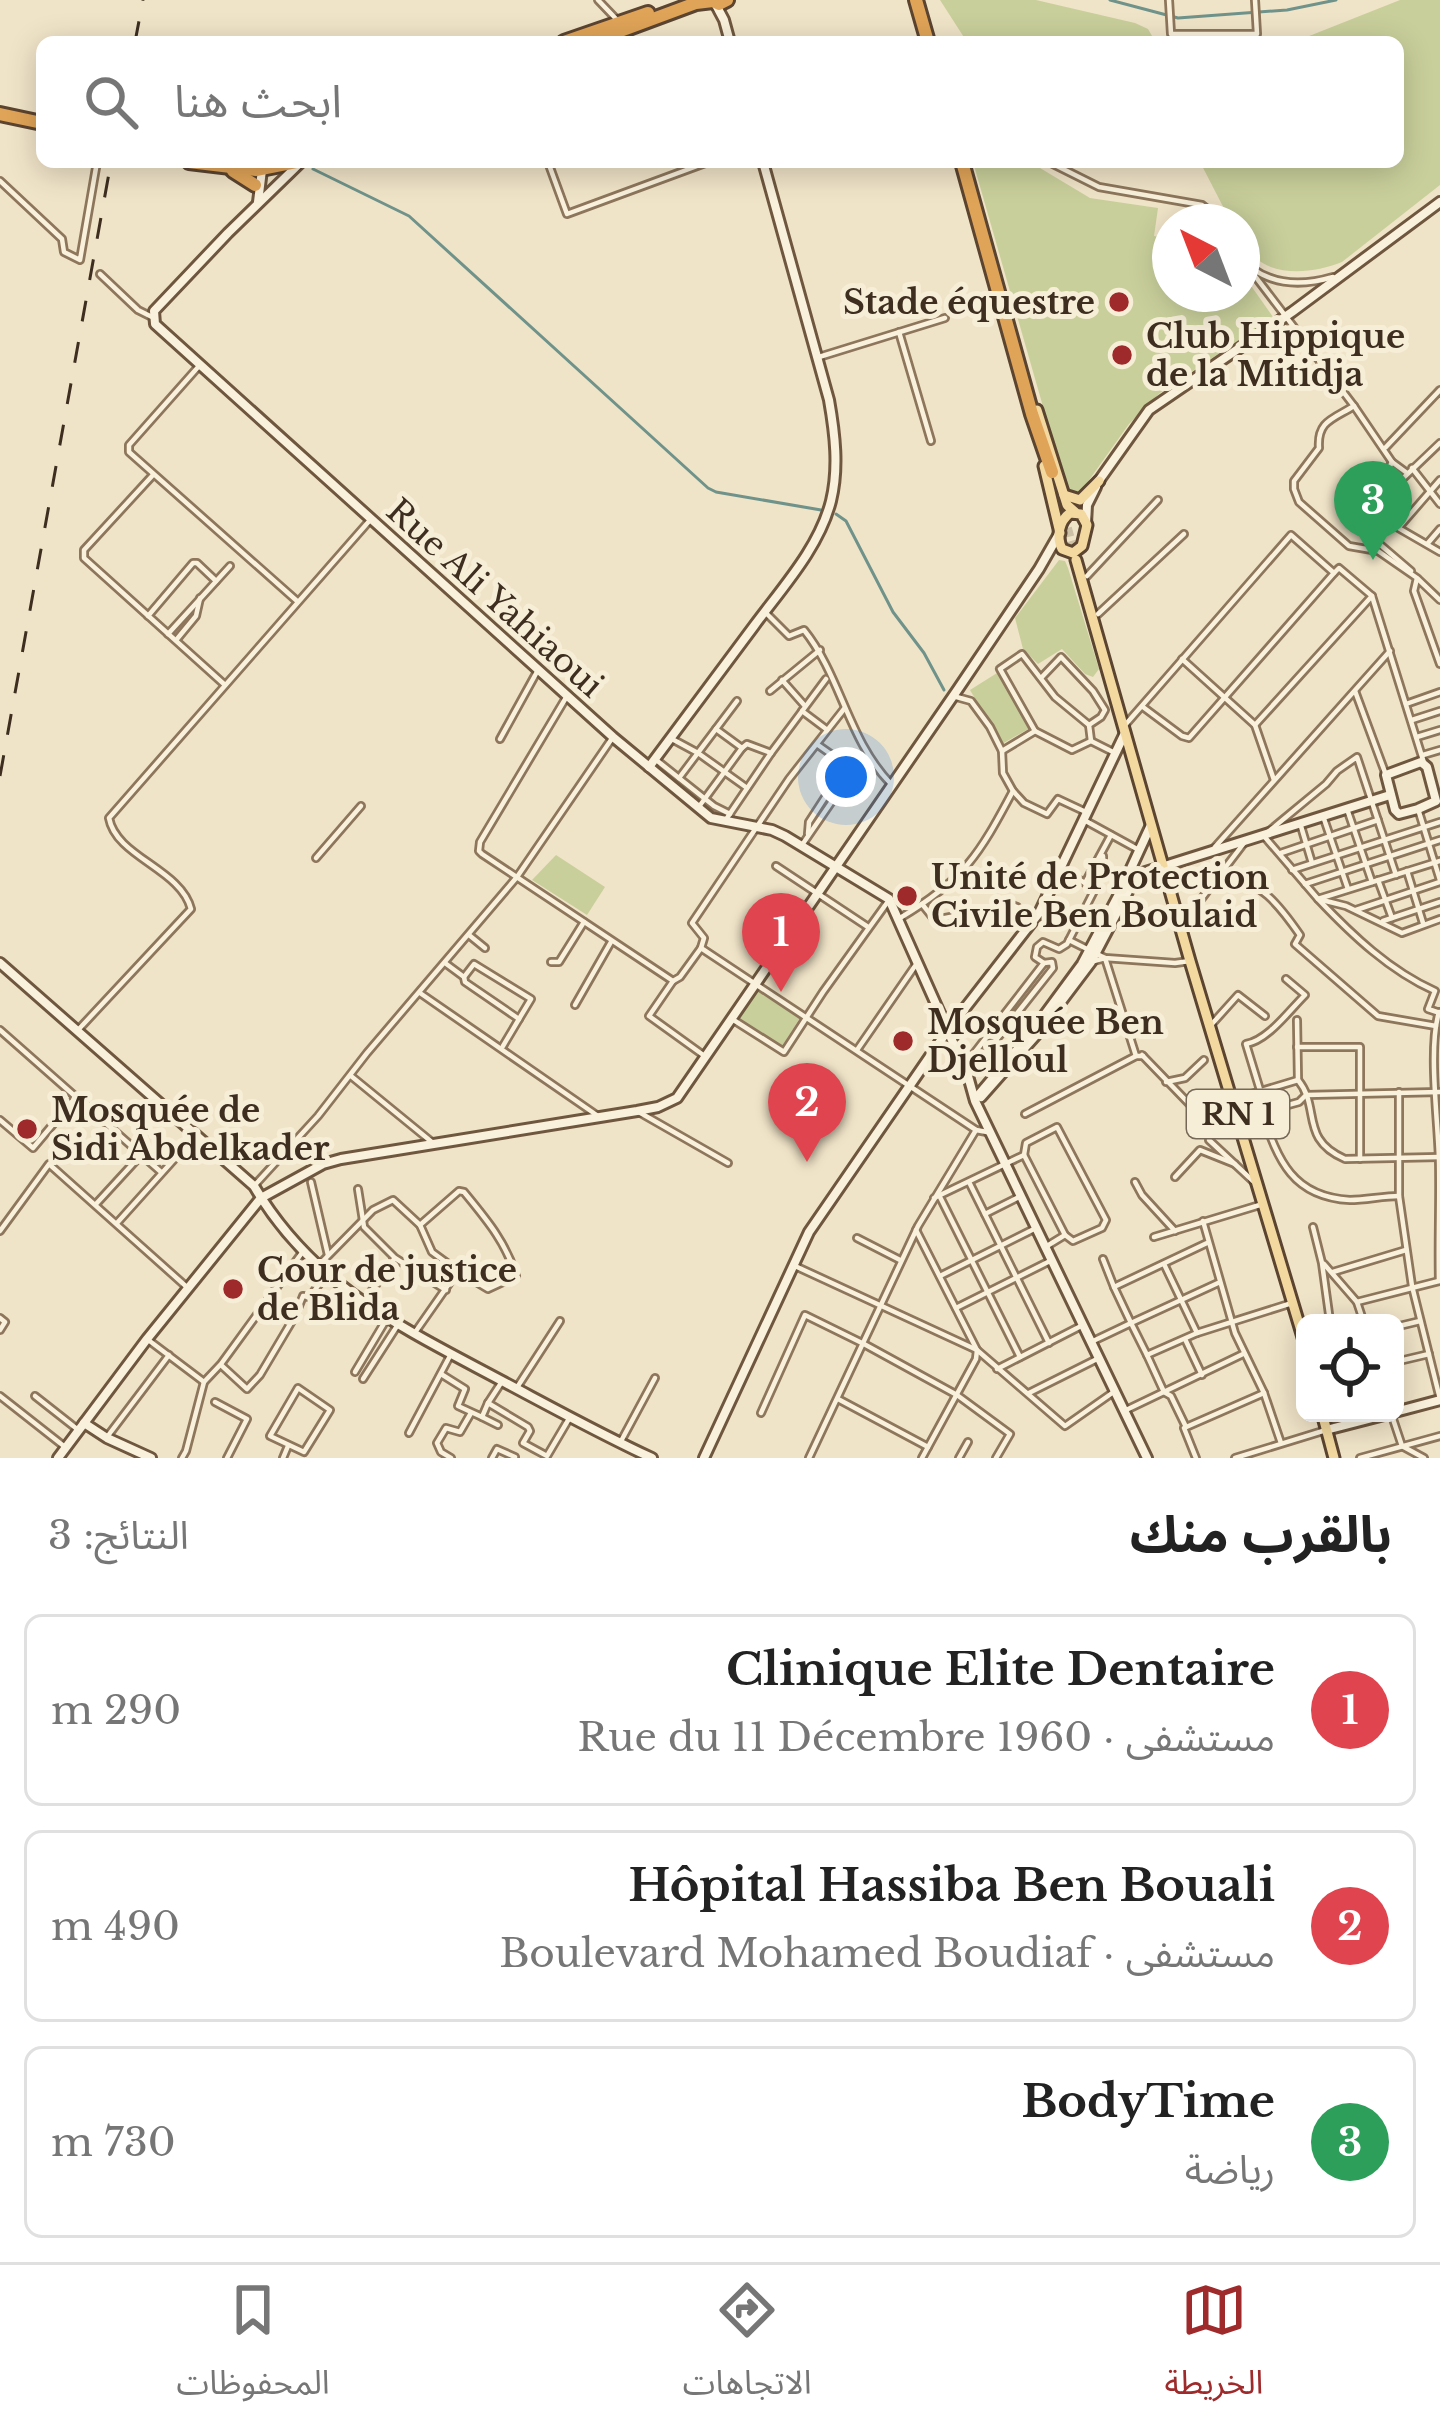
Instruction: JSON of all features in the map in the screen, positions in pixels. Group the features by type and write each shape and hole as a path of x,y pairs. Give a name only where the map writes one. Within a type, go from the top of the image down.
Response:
{"highway":[{"path":"580,36 683,0"},
{"path":"919,0 929,36"},
{"path":"608,36 696,3 718,1"},
{"path":"0,117 36,126"},
{"path":"227,168 259,170"},
{"path":"967,168 1052,472"}],"main road":[{"path":"718,1 728,36"},
{"path":"152,317 292,168"},
{"path":"652,763 815,540 831,500 835,429 765,168"},
{"path":"258,203 259,170"},
{"path":"258,203 259,170"},
{"path":"61,1454 261,1198 323,1164 637,1111 676,1098 1039,569 1064,518 1075,512 1149,410 1440,202"},
{"name":"Rue Ali Yahiaoui","path":"152,317 158,329 199,366 613,737 701,804 710,818 772,830 889,899"},
{"path":"1035,412 1062,498"},
{"path":"1035,412 1060,546 1073,553"},
{"path":"1052,472 1062,498 1086,524"},
{"path":"1062,498 1080,500 1099,481"},
{"path":"1073,553 1099,481"},
{"path":"1039,569 1052,557 1073,553"},
{"name":"RN 1","path":"1073,553 1087,576 1103,654 1151,824 1296,1314"},
{"name":"RN 1","path":"1073,553 1089,625 1103,654"},
{"path":"704,1458 819,1215 948,1030 1039,913 1125,729"},
{"path":"1424,759 1436,781 1436,801 1399,814 1385,775 1424,759"},
{"path":"975,1101 1010,1068 1095,956 1130,885 1164,867 1390,795"},
{"path":"1095,956 1151,824"},
{"path":"1125,883 1142,871 1164,867"},
{"path":"1144,875 1169,885"},
{"path":"889,899 975,1101 1147,1458"},
{"path":"0,964 254,1186 280,1226 363,1303 412,1335 620,1443 632,1454 652,1458"},
{"path":"1404,1410 1440,1399"},
{"path":"1324,1422 1334,1458"},
{"path":"1326,1430 1357,1422"},
{"path":"81,1426 151,1458"}],"street":[{"path":"598,0 619,22"},
{"path":"1172,0 1171,34 1257,34 1255,0"},
{"path":"0,181 62,239 64,252 80,260 96,168"},
{"path":"550,168 567,214 692,168"},
{"path":"1061,168 1099,187 1196,204"},
{"path":"0,192 8,189"},
{"path":"1260,274 1285,282 1317,281 1344,273"},
{"path":"100,274 152,317"},
{"path":"1260,284 1392,462 1409,470 1440,504"},
{"path":"819,357 945,318"},
{"path":"899,332 931,441"},
{"path":"199,366 129,445 129,452 297,601"},
{"path":"1384,449 1440,390"},
{"path":"1354,406 1321,426 1319,448 1294,481 1295,495 1349,546 1378,551 1417,578"},
{"path":"1440,443 1365,515 1363,530 1440,600"},
{"path":"1369,511 1392,462"},
{"path":"153,475 83,555 225,685"},
{"path":"1400,526 1440,480"},
{"path":"1087,576 1158,500"},
{"path":"1369,511 1440,552"},
{"path":"77,1030 191,909 187,893 114,833 109,818 371,519"},
{"path":"1427,544 1440,529"},
{"path":"1098,614 1184,534"},
{"path":"1125,729 1291,535 1334,573"},
{"path":"148,616 193,563 216,581"},
{"path":"168,634 230,566"},
{"path":"1142,706 1189,738 1339,568 1372,596 1424,759 1440,749"},
{"path":"1417,578 1414,591 1440,664"},
{"path":"1255,725 1372,596"},
{"path":"176,640 196,616 200,598"},
{"path":"765,612 789,636 803,630 820,650 844,709 892,785"},
{"path":"770,691 820,650"},
{"path":"1211,851 1390,651"},
{"path":"1022,654 1055,698 1089,724 1091,741 1072,750 1035,731 1000,669 1022,654"},
{"path":"1040,679 1061,657 1104,705 1104,714 1089,724"},
{"path":"1182,659 1255,725 1274,781"},
{"path":"500,739 538,670"},
{"path":"782,680 828,731"},
{"path":"727,819 826,680"},
{"path":"1355,691 1385,775"},
{"path":"1406,704 1440,692"},
{"path":"567,696 479,851 673,980"},
{"path":"953,696 971,700 990,727 1002,751 1003,773 1024,803 1044,814 1058,799 1140,851"},
{"path":"680,778 737,701"},
{"path":"706,1057 650,1016 701,948 704,938 692,923 788,779 844,709"},
{"path":"1412,720 1440,711"},
{"path":"716,729 742,748"},
{"path":"1418,737 1440,730"},
{"path":"1002,751 1035,731"},
{"path":"254,1186 517,877 613,737"},
{"path":"670,738 748,788"},
{"path":"1091,741 1115,753"},
{"path":"652,763 680,778 701,804 747,743 771,753"},
{"path":"818,745 854,770"},
{"path":"802,845 863,757"},
{"path":"1357,1302 1439,1281 1439,1012 1428,1010 1436,991 1395,970 1339,920 1265,834 1357,757 1396,874"},
{"path":"808,834 809,822 842,771"},
{"path":"899,918 944,889 979,854 1013,791"},
{"path":"316,858 361,806"},
{"path":"1346,809 1392,918"},
{"path":"1356,910 1440,881 1418,809"},
{"path":"1323,816 1348,889"},
{"path":"1278,854 1378,820"},
{"path":"1292,870 1440,822"},
{"path":"1300,823 1312,863"},
{"path":"1071,875 1085,883 1111,835"},
{"path":"1180,922 1247,840"},
{"path":"1305,884 1440,841"},
{"path":"1318,899 1437,862"},
{"path":"776,866 868,927"},
{"path":"1407,871 1424,925"},
{"path":"1223,874 1253,883 1300,935 1294,944 1378,1016 1436,1026"},
{"path":"968,1076 1053,968 1052,962 1035,957 1037,947 1043,942 1059,950 1094,891"},
{"path":"732,1019 784,1052 889,899"},
{"path":"1318,899 1356,910 1402,933 1440,920"},
{"path":"1380,922 1440,902"},
{"path":"922,904 935,920 1012,905 1026,931"},
{"path":"551,962 558,963 584,922"},
{"path":"469,935 484,948"},
{"path":"1069,940 1095,956 1190,961"},
{"path":"575,1005 612,941"},
{"path":"701,948 976,1130 990,1132"},
{"path":"1095,956 1140,1056 1200,1115"},
{"path":"857,1050 918,962"},
{"path":"445,963 519,1019"},
{"path":"961,1060 972,1056 1044,963"},
{"path":"464,977 474,964 531,999 501,1048"},
{"path":"1260,1090 1246,1044 1254,1044 1305,995 1286,979"},
{"path":"420,993 599,1117"},
{"path":"1211,1024 1238,994 1265,1016"},
{"path":"1297,1020 1298,1080 1322,1143 1332,1153 1360,1160 1439,1157"},
{"path":"0,1030 161,1172"},
{"path":"1298,1047 1360,1047 1360,1160"},
{"path":"1025,1114 1140,1056"},
{"path":"1166,1082 1185,1078 1204,1060"},
{"path":"351,1076 433,1143"},
{"path":"1233,1100 1298,1080"},
{"path":"1399,1092 1399,1196 1406,1250 1440,1399"},
{"path":"1239,1119 1299,1102 1306,1095 1438,1092"},
{"path":"0,1120 33,1148 76,1097"},
{"path":"637,1111 728,1163"},
{"path":"1262,1112 1286,1171 1306,1188 1356,1200 1399,1196"},
{"path":"1058,1128 1106,1220 1102,1228 1073,1241 1065,1235 1024,1155 1026,1143 1058,1128"},
{"path":"809,1458 916,1231 976,1130"},
{"path":"117,1223 196,1135"},
{"path":"1209,1140 1259,1186"},
{"path":"1175,1177 1200,1150 1235,1164"},
{"path":"96,1204 141,1155"},
{"path":"937,1198 1024,1155"},
{"path":"0,1231 49,1164 188,1289"},
{"path":"311,1182 328,1255"},
{"path":"968,1182 1049,1343"},
{"path":"1135,1182 1175,1231"},
{"path":"358,1189 361,1222 395,1258 446,1290"},
{"path":"221,1364 249,1389 303,1295 310,1297 328,1255 373,1210 393,1200 420,1225 432,1252 458,1271 488,1289 516,1276 499,1234 464,1192 459,1191 420,1225"},
{"path":"985,1214 1021,1196"},
{"path":"937,1198 1021,1357"},
{"path":"1154,1238 1264,1204"},
{"path":"1203,1221 1231,1322 1281,1443"},
{"path":"1313,1227 1329,1314"},
{"path":"940,1276 1036,1228"},
{"path":"916,1231 977,1350 1065,1426 1115,1391"},
{"path":"1045,1247 1065,1235"},
{"path":"857,1238 902,1261"},
{"path":"1114,1287 1208,1243"},
{"path":"182,1458 204,1382 304,1250"},
{"path":"1333,1272 1406,1250"},
{"path":"363,1303 395,1258"},
{"path":"1102,1259 1186,1426 1196,1458"},
{"path":"956,1308 1052,1260"},
{"path":"1322,1263 1357,1302 1361,1314"},
{"path":"1164,1264 1197,1334"},
{"path":"793,1265 977,1350"},
{"path":"412,1335 458,1271"},
{"path":"1091,1342 1218,1283"},
{"path":"268,1300 295,1316"},
{"path":"1147,1355 1293,1302"},
{"path":"761,1413 805,1316 957,1395 1010,1434 996,1458"},
{"path":"0,1318 5,1322 0,1330"},
{"path":"355,1372 387,1319"},
{"path":"1404,1325 1420,1321"},
{"path":"516,1388 560,1322"},
{"path":"997,1370 1083,1325"},
{"path":"363,1379 397,1326"},
{"path":"148,1339 204,1382"},
{"path":"1185,1339 1202,1375"},
{"path":"922,1458 977,1350"},
{"path":"410,1432 451,1354"},
{"path":"1124,1411 1243,1354"},
{"path":"1404,1360 1429,1354"},
{"path":"107,1438 169,1355"},
{"path":"1026,1394 1099,1358"},
{"path":"440,1374 465,1388 457,1404 498,1425"},
{"path":"620,1443 656,1378"},
{"path":"482,1417 502,1381"},
{"path":"297,1388 331,1411 307,1451 288,1446 269,1435 297,1388"},
{"path":"1186,1426 1264,1393"},
{"path":"0,1396 61,1454"},
{"path":"34,1396 81,1426"},
{"path":"838,1399 928,1448"},
{"path":"214,1402 248,1419 227,1458"},
{"path":"488,1403 530,1431 514,1458 497,1448 492,1458"},
{"path":"451,1458 437,1443 446,1428 460,1432 471,1413"},
{"path":"523,1443 548,1457 570,1417"},
{"path":"1395,1422 1402,1446 1424,1458"},
{"path":"1234,1458 1326,1430"},
{"path":"1360,1458 1440,1436"},
{"path":"959,1458 968,1442"},
{"path":"283,1458 288,1446"}],"green space":[{"path":"940,0 1036,0 1135,23 1152,36 963,36"},
{"path":"1400,0 1440,0 1440,185 1342,262 1293,271 1263,263 1260,204 1222,204 1203,168 1404,168 1404,36 1309,36"},
{"name":"Club Hippique de la Mitidja","path":"975,168 1040,168 1090,198 1152,207 1152,312 1260,312 1260,299 1273,317 1160,393 1129,424 1077,497 1068,494"},
{"path":"1059,560 1068,568 1099,669 1093,677 1062,649 1038,664 1023,649 1015,618"},
{"path":"997,673 1030,728 1002,744 970,690"},
{"path":"556,855 605,887 587,915 532,880"},
{"path":"757,991 800,1018 782,1046 739,1019"}],"waterway":[{"path":"1110,0 1178,18 1287,10 1336,0"},
{"path":"313,169 409,216 708,488 821,510"},
{"path":"836,514 846,521 893,612 944,690"}],"tunnel":[{"path":"1060,502 1075,555"}],"railway":[{"path":"136,36 143,0"},
{"path":"0,776 110,168"}],"place":[{"name":"Stade équestre","path":"1119,302"},
{"name":"Club Hippique de la Mitidja","path":"1122,355"},
{"name":"BodyTime","path":"1373,560"},
{"name":"Unité de Protection Civile Ben Boulaid","path":"907,896"},
{"name":"Clinique Elite Dentaire","path":"781,992"},
{"name":"Mosquée Ben Djelloul","path":"903,1041"},
{"name":"Mosquée de Sidi Abdelkader","path":"27,1129"},
{"name":"Hôpital Hassiba Ben Bouali","path":"807,1162"},
{"name":"Cour de justice de Blida","path":"233,1289"}]}
